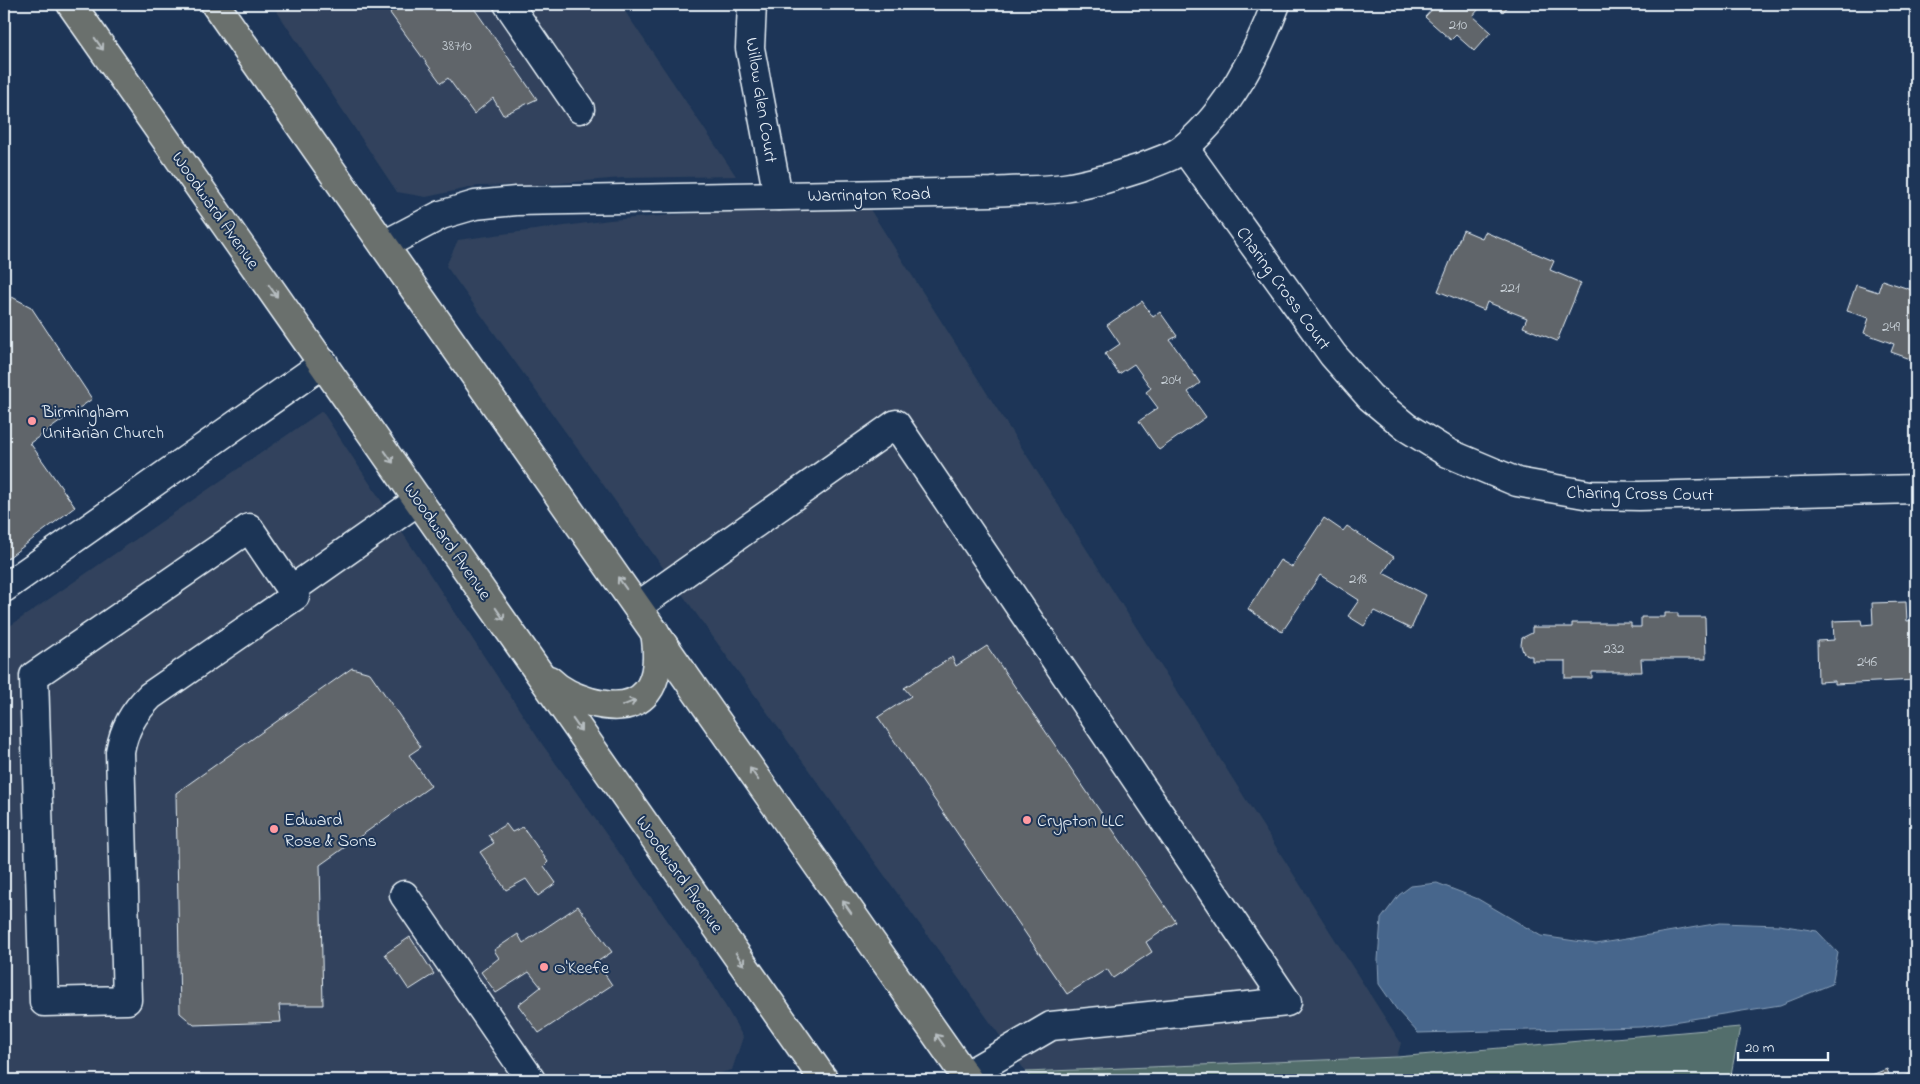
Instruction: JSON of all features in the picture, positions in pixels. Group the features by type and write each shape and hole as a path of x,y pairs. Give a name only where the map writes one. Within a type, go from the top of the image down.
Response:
{"main road":[{"name":"Woodward Avenue","path":"71,4 824,1080"},
{"path":"215,4 967,1078"},
{"path":"539,671 557,688 586,700 618,707 631,703 642,697 655,674 658,662 655,632"}],"street":[{"path":"508,4 580,108"},
{"name":"Willow Glen Court","path":"752,4 750,48 778,196"},
{"name":"Warrington Road","path":"384,246 441,215 475,205 567,198 778,196 1063,188 1105,180 1157,162 1184,148 1216,113 1237,85 1253,56 1276,4"},
{"name":"Charing Cross Court","path":"1184,148 1333,356 1370,398 1406,427 1456,457 1517,482 1590,495 1649,496 1916,489"},
{"path":"4,588 324,363"},
{"path":"638,606 896,424 1287,1002 1051,1026 967,1078"},
{"path":"291,590 419,500"},
{"path":"249,528 291,590 296,596 150,696 132,716 126,728 120,752 127,1000 44,1002 34,676 249,528"},
{"path":"404,895 531,1080"}],"shaded area":[{"path":"272,4 620,4 736,176 622,178 537,185 478,186 426,197 397,192"},
{"path":"864,200 1401,1043 1397,1057 1026,1072 446,266 458,240 610,220"},
{"path":"322,411 542,744 714,986 743,1037 732,1070 694,1080 4,1080 4,630"},
{"path":"1437,883 1478,899 1541,936 1596,944 1720,923 1779,925 1817,931 1838,953 1832,984 1780,1005 1641,1027 1418,1033 1397,1010 1379,984 1378,960 1381,919 1399,895 1411,886"}],"green space":[{"path":"1740,1027 1730,1080 1032,1080 1026,1072 1397,1057"}],"building":[{"path":"396,4 471,4 537,99 503,115 493,98 474,114 448,78 441,83 390,13"},
{"path":"1437,4 1483,4 1473,16 1491,32 1474,51 1456,35 1451,40 1425,17"},
{"path":"1494,4 1510,4 1503,12"},
{"path":"1463,230 1482,238 1485,232 1554,261 1550,270 1581,283 1557,341 1523,327 1527,318 1487,302 1484,310 1438,291"},
{"path":"1882,280 1912,290 1914,286 1916,287 1916,361 1891,352 1894,344 1864,333 1869,318 1847,311 1856,285 1878,292"},
{"name":"Birmingham Unitarian Church","path":"12,297 31,307 92,399 30,443 75,507 4,561 4,309"},
{"path":"1142,301 1153,317 1160,312 1177,336 1170,340 1200,383 1188,392 1206,417 1159,450 1139,421 1158,408 1146,392 1151,388 1134,364 1119,374 1105,354 1120,344 1107,325"},
{"path":"1324,518 1343,531 1347,526 1394,557 1383,573 1426,595 1411,629 1374,611 1364,626 1348,616 1359,600 1320,575 1282,632 1248,609 1280,560 1292,567"},
{"path":"1906,602 1907,621 1914,620 1914,614 1916,614 1916,680 1835,684 1835,681 1818,682 1817,641 1834,640 1833,621 1861,620 1862,625 1873,624 1872,603"},
{"path":"1665,613 1678,613 1678,617 1705,617 1706,659 1641,659 1642,672 1592,672 1592,678 1565,678 1565,661 1532,661 1532,656 1528,656 1523,652 1521,645 1522,638 1532,633 1532,627 1572,627 1572,623 1631,623 1631,627 1641,627 1641,617 1665,617"},
{"name":"Crypton LLC","path":"987,646 1176,922 1146,942 1152,952 1113,978 1107,969 1067,994 878,717 911,696 904,688 952,657 956,666"},
{"name":"Edward Rose & Sons","path":"352,668 370,673 421,747 409,755 431,786 320,865 323,1005 279,1005 281,1022 194,1025 180,1013 176,793"},
{"path":"506,824 512,832 523,827 548,862 544,866 556,883 538,896 526,879 506,890 480,852 494,843 488,835"},
{"name":"O'Keefe","path":"578,906 612,952 597,962 612,985 539,1033 518,1005 541,987 529,972 496,993 481,972 499,958 494,950 518,934 523,943"},
{"path":"410,937 434,974 409,990 385,954"},
{"path":"1887,1069 1891,1080 1864,1080 1864,1078"},
{"path":"1916,1072 1916,1080 1894,1080"}],"place":[{"name":"Birmingham Unitarian Church","path":"32,421"},
{"name":"Crypton LLC","path":"1027,820"},
{"name":"Edward Rose & Sons","path":"274,829"},
{"name":"O'Keefe","path":"544,967"}]}
